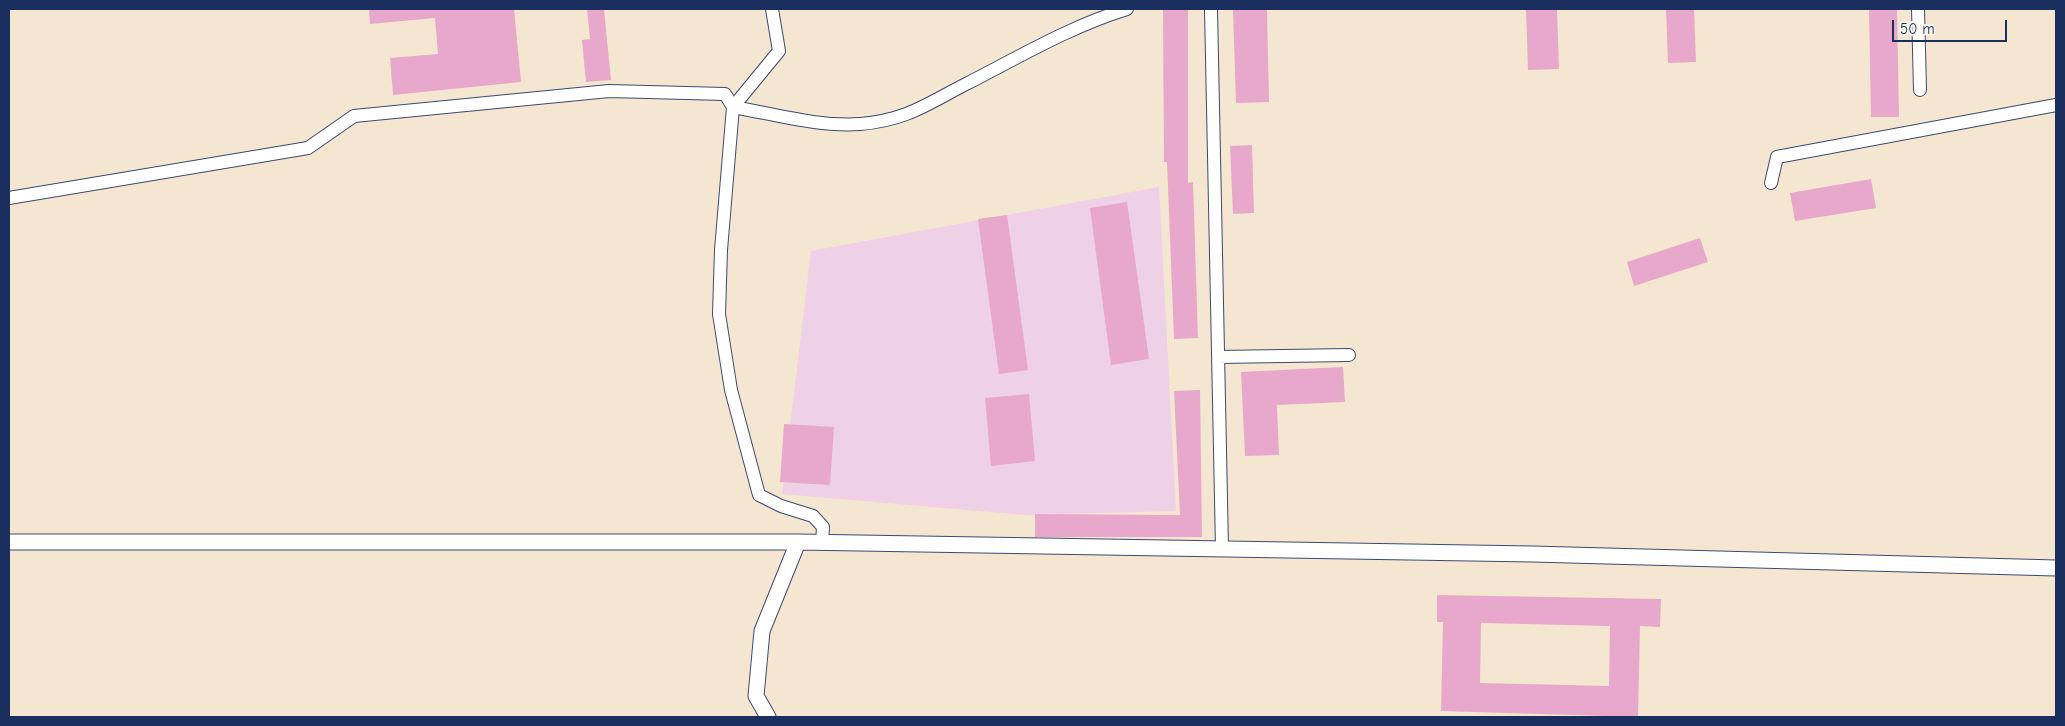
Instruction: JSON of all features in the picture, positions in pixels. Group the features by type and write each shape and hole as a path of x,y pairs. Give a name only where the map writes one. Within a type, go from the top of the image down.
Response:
{"street":[{"path":"772,9 779,51 733,107 721,250 719,314 731,390 759,495 781,506 813,516 823,527 822,543"},
{"path":"9,198 308,148 354,116 609,91 725,94 733,107 825,123 859,124 894,118 928,106 1090,20 1127,9"},
{"path":"1211,9 1222,548"},
{"path":"1918,9 1920,90"},
{"path":"1771,183 1777,157 2056,105"},
{"path":"1218,357 1349,355"},
{"path":"9,542 798,542 1222,548 2056,568"},
{"path":"768,717 756,696 762,631 798,542"}],"shaded area":[{"path":"1159,187 1176,511 1025,515 782,494 811,251"}],"building":[{"path":"369,9 514,9 521,82 393,95 390,58 438,54 435,18 370,24"},
{"path":"587,9 604,9 611,80 586,82 582,40 590,39"},
{"path":"1163,9 1188,9 1188,183 1193,182 1198,338 1174,339 1167,162 1164,162"},
{"path":"1233,9 1267,9 1269,102 1236,103"},
{"path":"1526,9 1557,9 1559,69 1528,70"},
{"path":"1666,9 1694,9 1696,62 1668,63"},
{"path":"1869,9 1897,9 1899,117 1871,117"},
{"path":"1252,145 1254,213 1233,214 1230,146"},
{"path":"1871,179 1876,208 1795,221 1790,193"},
{"path":"1127,202 1149,359 1111,365 1090,208"},
{"path":"1007,215 1028,370 999,374 978,219"},
{"path":"1700,238 1708,262 1634,286 1627,262"},
{"path":"1343,367 1345,402 1277,405 1279,455 1245,456 1241,372"},
{"path":"1200,390 1202,537 1035,537 1035,514 1180,515 1174,391"},
{"path":"1029,394 1035,461 991,466 985,398"},
{"path":"784,424 834,427 830,485 780,482"},
{"path":"1437,595 1661,599 1660,627 1640,626 1638,717 1441,711 1443,622 1437,622","holes":["1481,623 1610,626 1609,686 1480,683"]}]}
